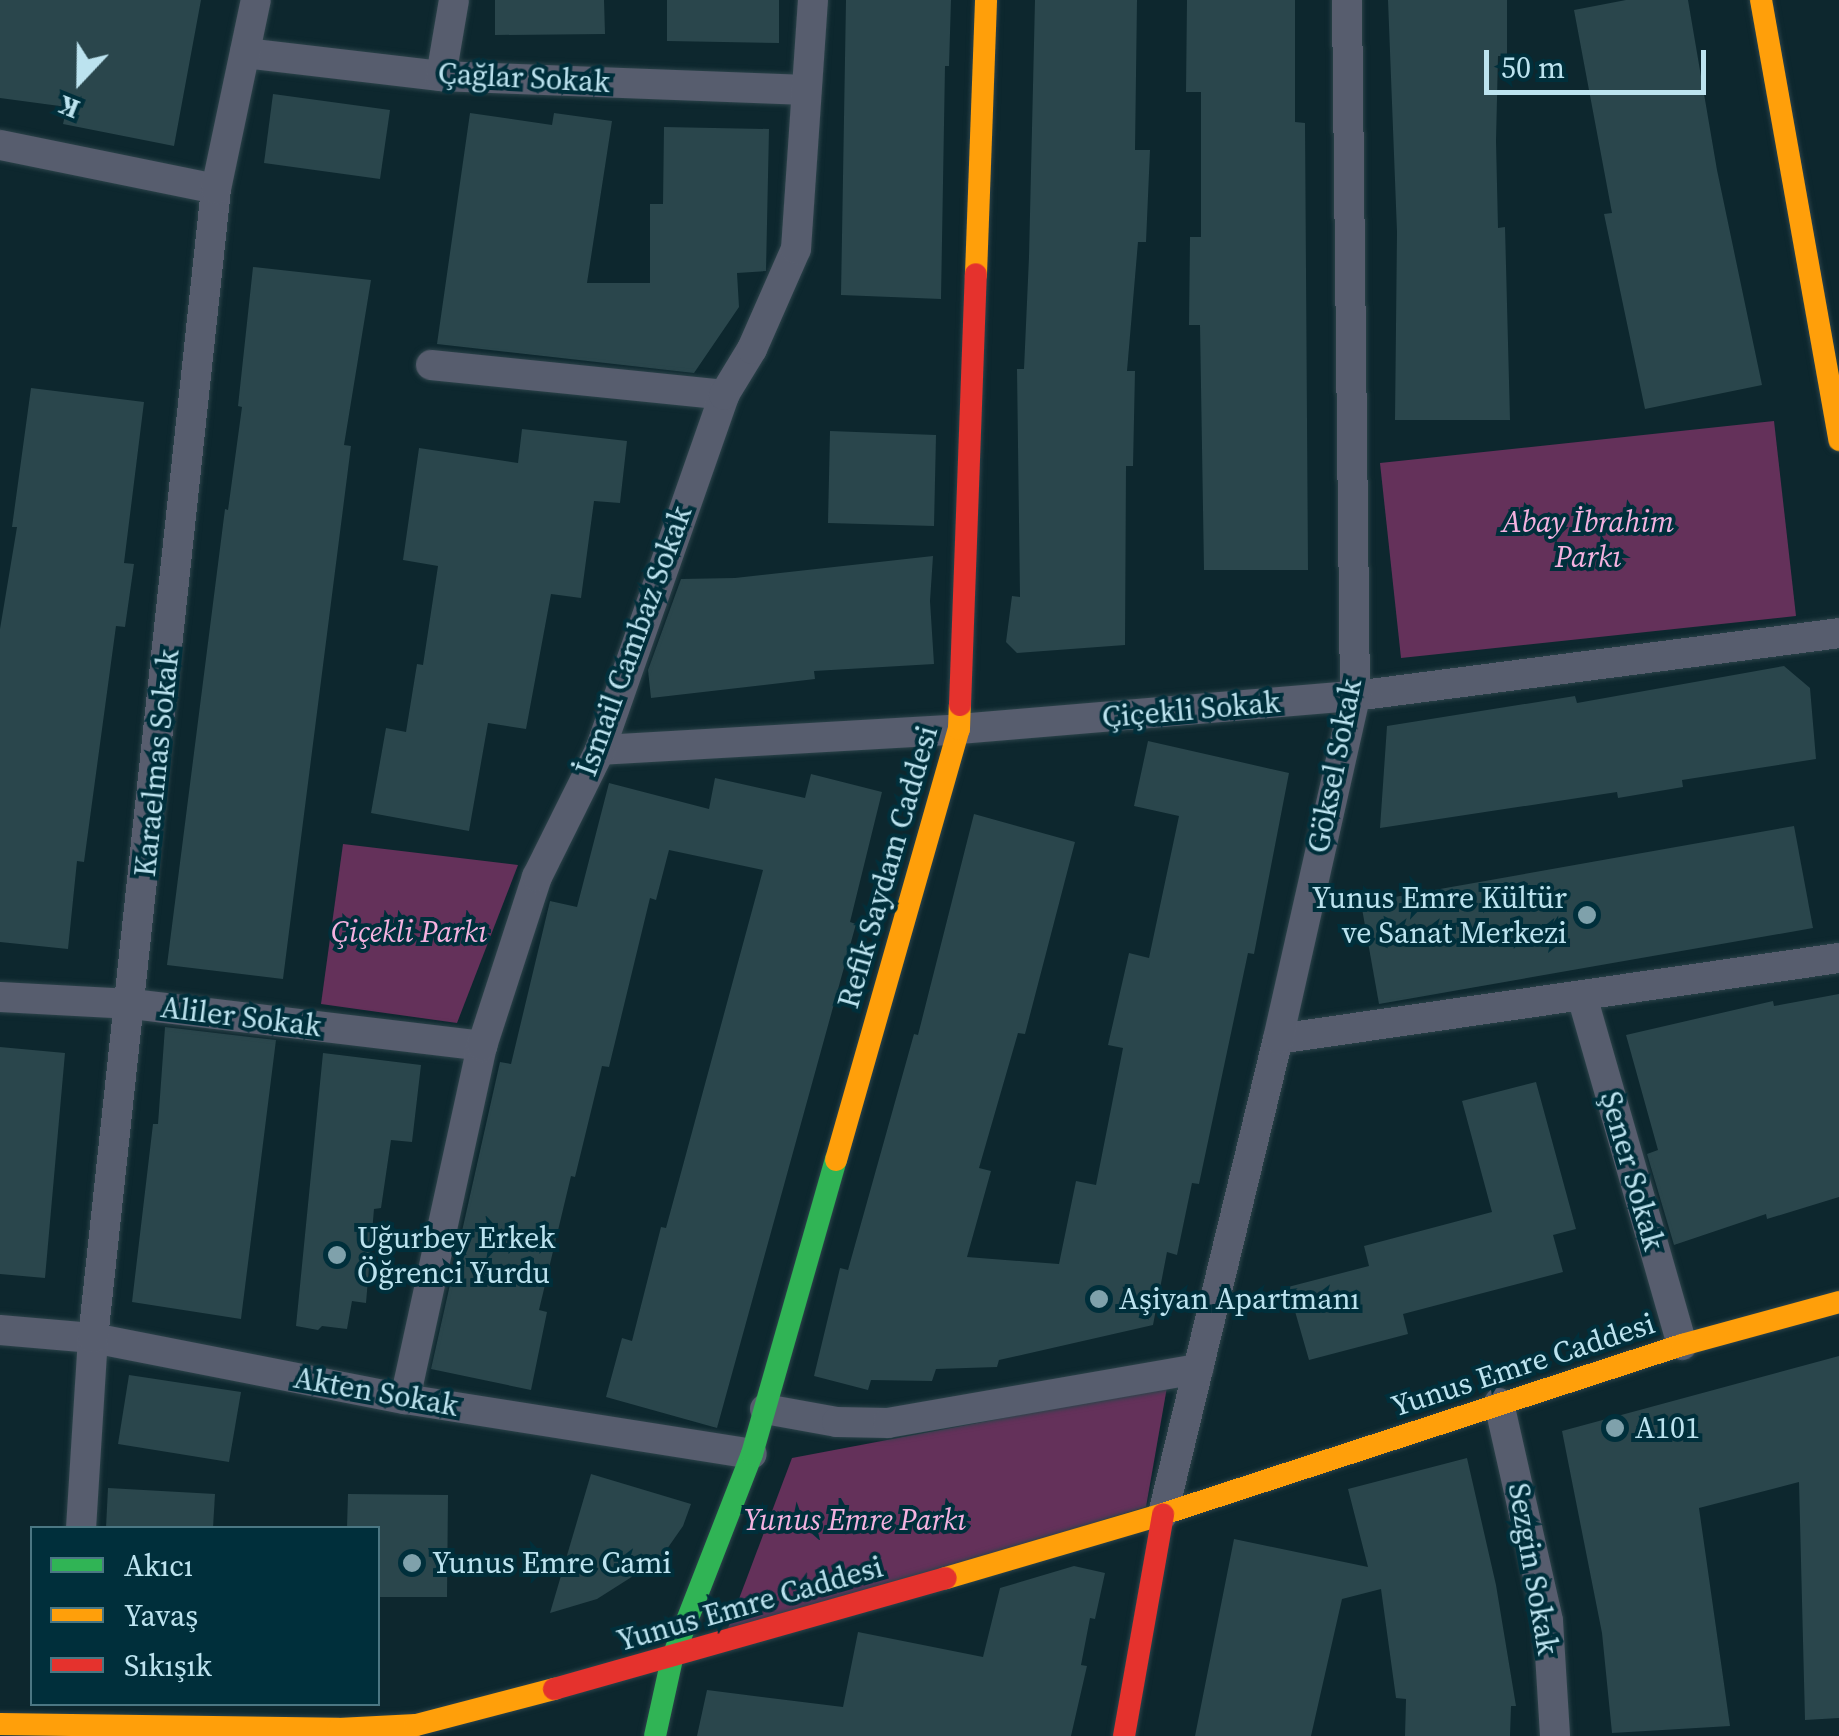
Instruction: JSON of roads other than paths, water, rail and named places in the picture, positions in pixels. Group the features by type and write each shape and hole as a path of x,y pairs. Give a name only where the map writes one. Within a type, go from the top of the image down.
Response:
{"street":[{"name":"Karaelmas Sokak","path":"80,1526 93,1338 132,1004 216,189 256,0"},
{"path":"440,76 454,0"},
{"name":"İsmail Cambaz Sokak","path":"405,1399 482,1046 537,878 600,750 724,395 752,349 796,248 812,0"},
{"name":"Refik Saydam Caddesi","path":"655,1736 672,1659 752,1454 959,730 986,0"},
{"name":"Göksel Sokak","path":"1163,1514 1278,1039 1355,696 1348,0"},
{"path":"1760,0 1839,440"},
{"name":"Çağlar Sokak","path":"245,53 440,76 805,90"},
{"path":"0,145 216,189"},
{"path":"431,365 724,395"},
{"name":"Çiçekli Sokak","path":"600,750 959,730 1355,696 1839,633"},
{"path":"1278,1039 1839,958"},
{"name":"Şener Sokak","path":"1582,996 1682,1346"},
{"name":"Aliler Sokak","path":"0,997 132,1004 482,1046"},
{"name":"Yunus Emre Caddesi","path":"0,1724 68,1721 338,1729 416,1724 672,1659 1163,1514 1682,1346 1839,1302"},
{"name":"Akten Sokak","path":"0,1330 93,1338 405,1399 752,1454"},
{"path":"765,1409 837,1422 888,1423 1198,1369"},
{"name":"Sezgin Sokak","path":"1500,1404 1548,1621 1555,1736"},
{"path":"1124,1736 1163,1514"}],"place":[{"name":"Yunus Emre Kültür ve Sanat Merkezi","path":"1587,915"},
{"name":"Uğurbey Erkek Öğrenci Yurdu","path":"337,1255"},
{"name":"Aşiyan Apartmanı","path":"1099,1299"},
{"name":"A101","path":"1615,1428"},
{"name":"Yunus Emre Cami","path":"412,1563"}],"park label":[{"name":"Abay İbrahim Parkı","path":"1588,539"},
{"name":"Çiçekli Parkı","path":"409,932"},
{"name":"Yunus Emre Parkı","path":"855,1520"}]}
